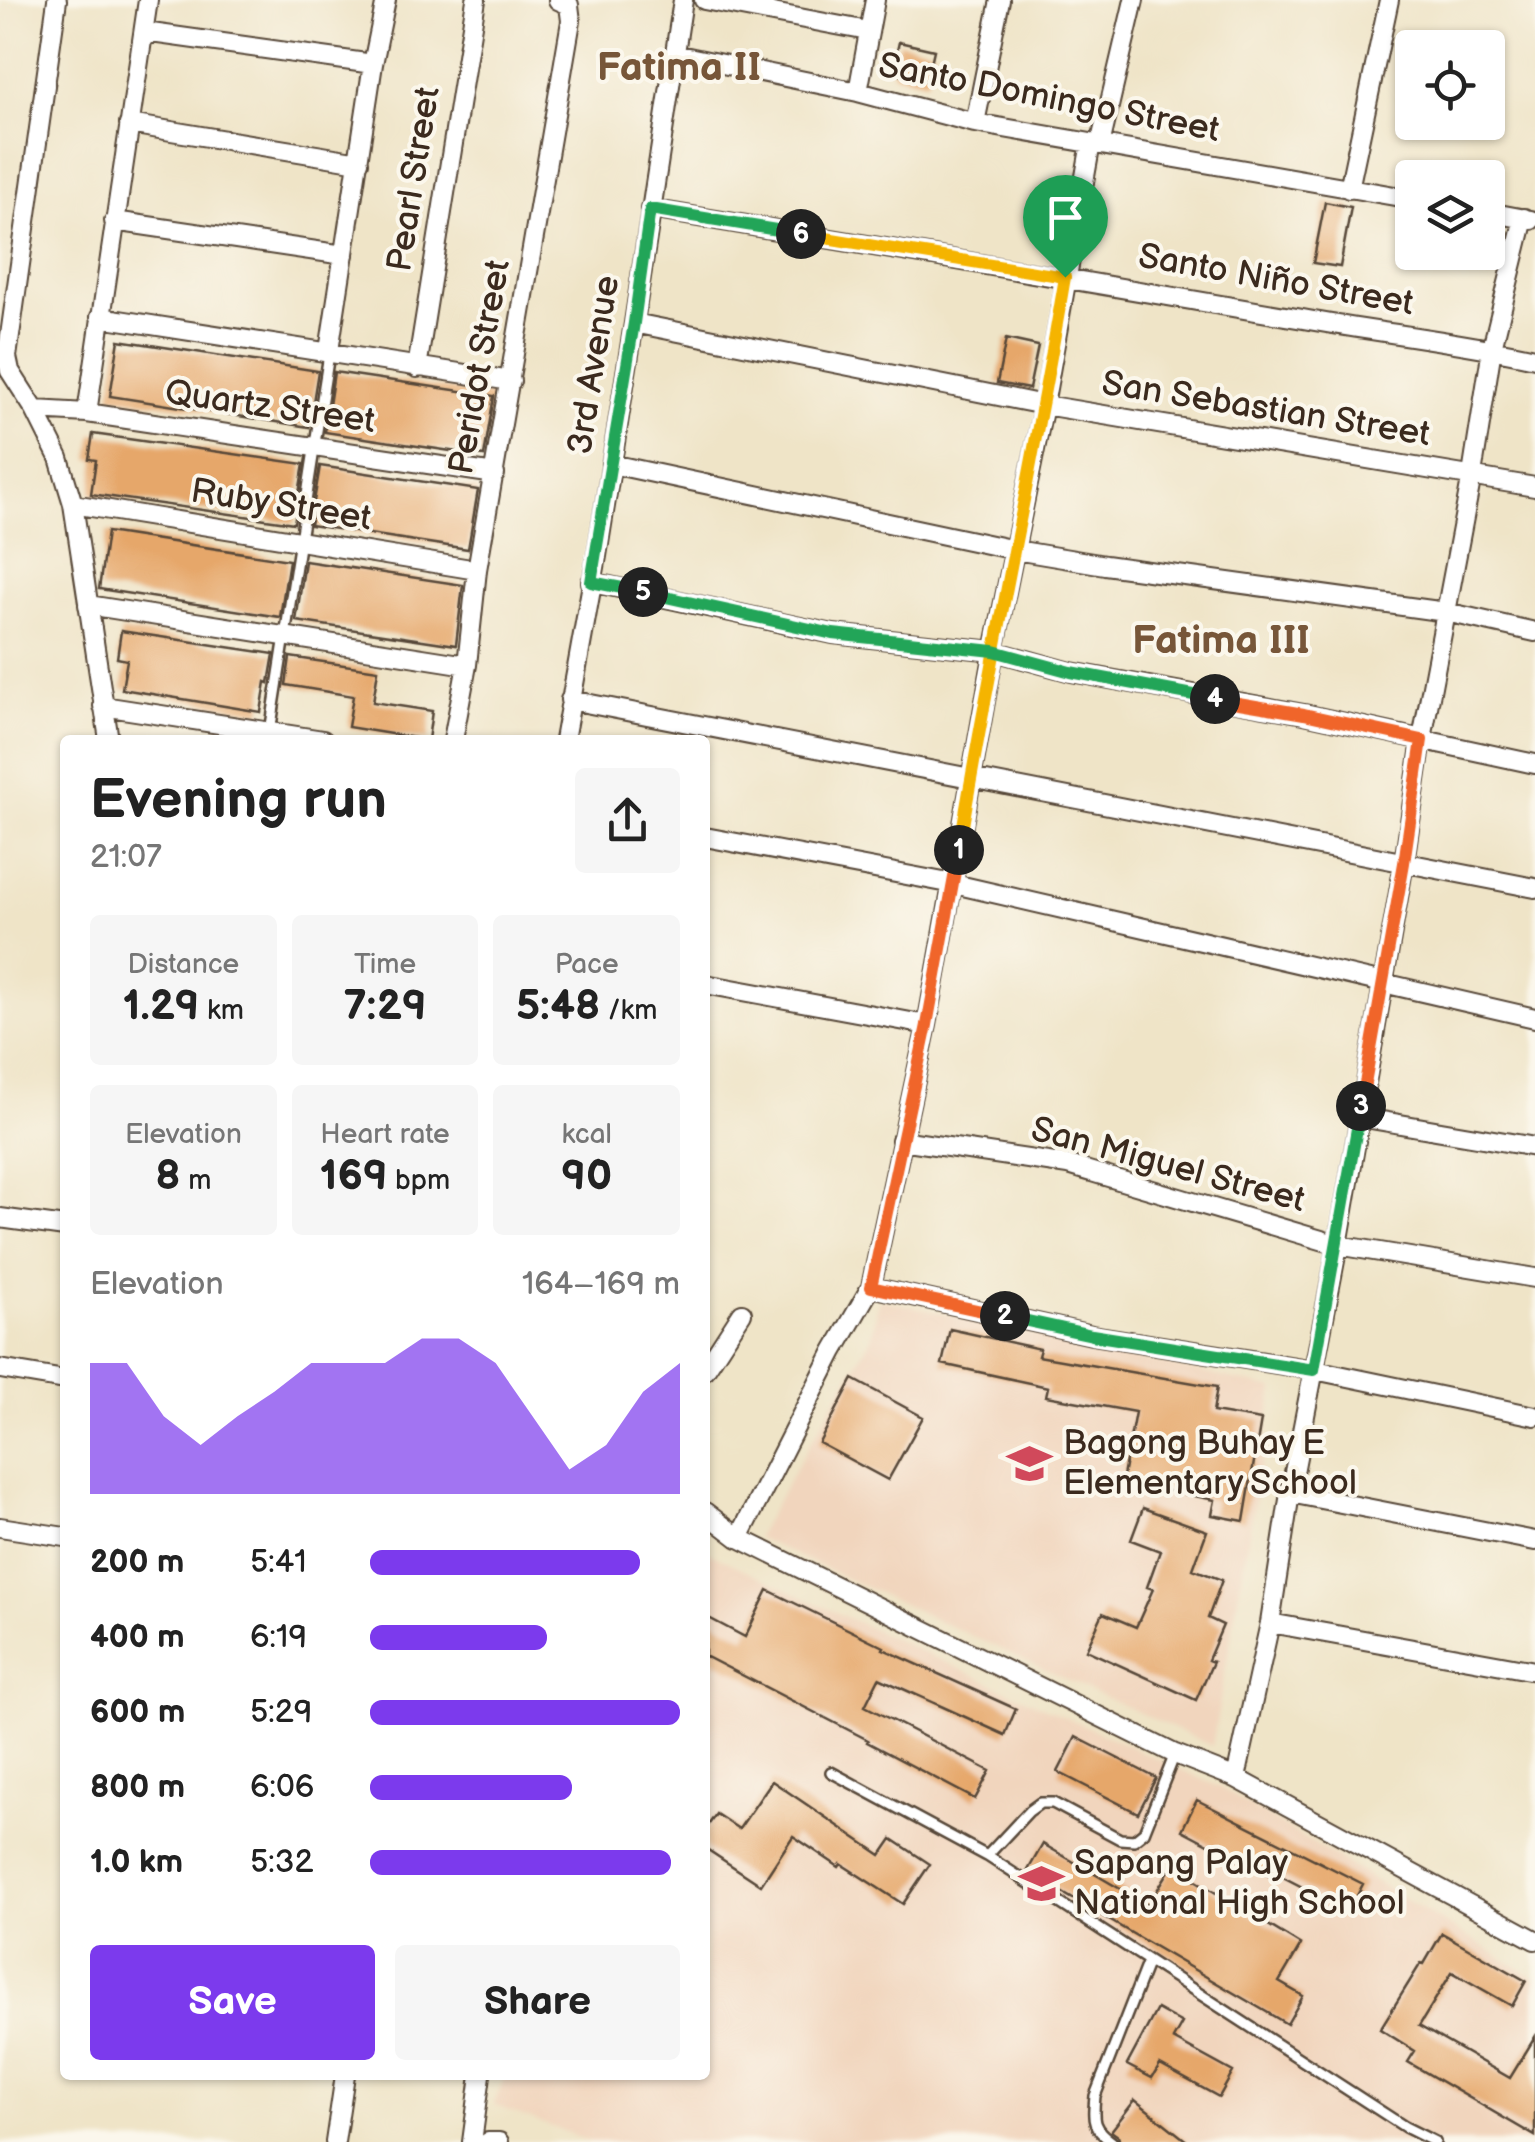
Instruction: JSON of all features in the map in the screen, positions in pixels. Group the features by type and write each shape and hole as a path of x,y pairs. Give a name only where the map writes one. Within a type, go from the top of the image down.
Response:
{"street":[{"path":"57,0 7,357 10,370 36,410 59,458 73,504 108,735"},
{"path":"87,413 148,0"},
{"path":"329,352 386,0"},
{"name":"Pearl Street","path":"417,368 476,0"},
{"name":"3rd Avenue","path":"565,735 683,0"},
{"path":"704,0 868,31"},
{"path":"858,92 875,0"},
{"path":"975,122 1000,0"},
{"path":"739,1538 871,1287 927,1025 1065,277 1095,144 1134,0"},
{"path":"1349,189 1389,0"},
{"name":"Peridot Street","path":"454,735 571,22 564,2"},
{"path":"144,32 373,64"},
{"name":"Santo Domingo Street","path":"674,54 858,92 975,122 1395,197"},
{"path":"129,124 359,162"},
{"name":"Santo Niño Street","path":"650,209 1535,358"},
{"path":"1236,1778 1270,1624 1290,1493 1338,1246 1492,348 1530,219 1505,215"},
{"path":"114,221 344,256"},
{"path":"100,317 511,382"},
{"name":"San Sebastian Street","path":"634,323 1044,405 1535,487"},
{"name":"Quartz Street","path":"36,410 87,413 494,474"},
{"path":"611,464 1015,550 1446,612 1535,632"},
{"name":"Ruby Street","path":"73,504 478,570"},
{"path":"591,582 833,634 994,651 1071,672 1304,714 1535,764"},
{"path":"88,605 467,665"},
{"path":"570,700 1535,888"},
{"path":"103,706 290,735"},
{"path":"710,837 954,884 1535,1018"},
{"path":"710,985 927,1025"},
{"path":"1360,1117 1535,1147"},
{"name":"San Miguel Street","path":"902,1140 1068,1165 1338,1246 1535,1278"},
{"path":"0,1218 60,1227"},
{"path":"871,1287 1092,1335 1314,1370 1535,1416"},
{"path":"710,1362 742,1313"},
{"path":"0,1369 60,1379"},
{"path":"1290,1493 1535,1541"},
{"path":"710,1516 739,1538 1175,1754 1236,1778 1535,1940"},
{"path":"0,1527 60,1536"},
{"path":"1270,1624 1535,1671"},
{"path":"335,2142 345,2080"},
{"path":"472,2142 480,2080"},
{"path":"488,2142 499,2142"}],"lane":[{"path":"270,732 329,352"},
{"path":"987,1856 1040,1803 1053,1803 1120,1839 1134,1840 1144,1832 1175,1754"},
{"path":"831,1772 987,1856 1405,2127 1435,2142"},
{"path":"1112,2142 1099,2133 1093,2120 1095,2096 1148,1961"}],"shaded area":[{"name":"Bagong Buhay E Elementary School","path":"879,1299 1274,1389 1212,1746 756,1537 871,1339"},
{"name":"Sapang Palay National High School","path":"710,1553 1219,1787 1535,1978 1535,2142 592,2142 494,2105 503,2080 710,2080"}],"building":[{"path":"899,42 934,50 927,81 892,73"},
{"path":"1325,202 1351,207 1340,267 1313,263"},
{"path":"1006,339 1038,346 1029,389 997,383"},
{"path":"119,340 318,371 309,427 110,396"},
{"path":"334,372 494,396 484,456 325,432"},
{"path":"93,434 304,464 294,523 91,494 96,460 89,459"},
{"path":"320,466 478,490 468,549 310,525"},
{"path":"107,532 289,560 280,617 99,589"},
{"path":"305,561 463,585 456,645 296,621"},
{"path":"121,631 274,654 261,712 122,689 127,660 117,658"},
{"path":"290,657 378,670 373,702 432,711 429,735 397,735 348,727 353,696 286,685"},
{"path":"950,1329 1040,1349 1038,1356 1217,1387 1213,1412 1261,1420 1244,1521 1212,1515 1215,1500 1122,1482 1135,1412 1046,1396 1048,1387 942,1364"},
{"path":"853,1379 923,1417 888,1480 819,1443"},
{"path":"1143,1508 1207,1531 1193,1569 1222,1580 1208,1618 1223,1625 1208,1660 1213,1662 1196,1700 1086,1650 1103,1613 1136,1627 1153,1589 1147,1587 1160,1551 1131,1540"},
{"path":"768,1590 883,1649 1016,1709 1005,1735 879,1678 865,1706 990,1771 975,1799 710,1659 710,1619 745,1637"},
{"path":"1076,1737 1156,1778 1138,1813 1058,1772"},
{"path":"772,1781 881,1855 892,1839 930,1864 903,1904 793,1836 761,1885 710,1851 710,1823 716,1814 739,1829"},
{"path":"1197,1800 1363,1884 1349,1911 1279,1875 1277,1880 1182,1830"},
{"path":"1043,1844 1148,1905 1172,1866 1301,1945 1279,1982 1303,1996 1287,2024 1027,1872"},
{"path":"1442,1933 1526,1981 1512,2006 1452,1972 1419,2026 1510,2078 1535,2037 1535,2136 1408,2062 1415,2051 1380,2029"},
{"path":"1157,2009 1182,2023 1173,2039 1233,2072 1219,2097 1160,2065 1152,2078 1127,2065"},
{"path":"1135,2100 1188,2142 1120,2142 1111,2131"}],"place":[{"name":"Bagong Buhay E Elementary School","path":"1030,1463"},
{"name":"Sapang Palay National High School","path":"1041,1883"}],"district":[{"name":"Fatima II","path":"679,68"},
{"name":"Fatima III","path":"1221,641"}],"route":[{"path":"1065,277 650,209 591,582 833,634 994,651 1071,672 1304,714 1422,740 1404,863 1314,1370 1092,1335 871,1287 927,1025 994,651 1044,405 1065,277"}]}
